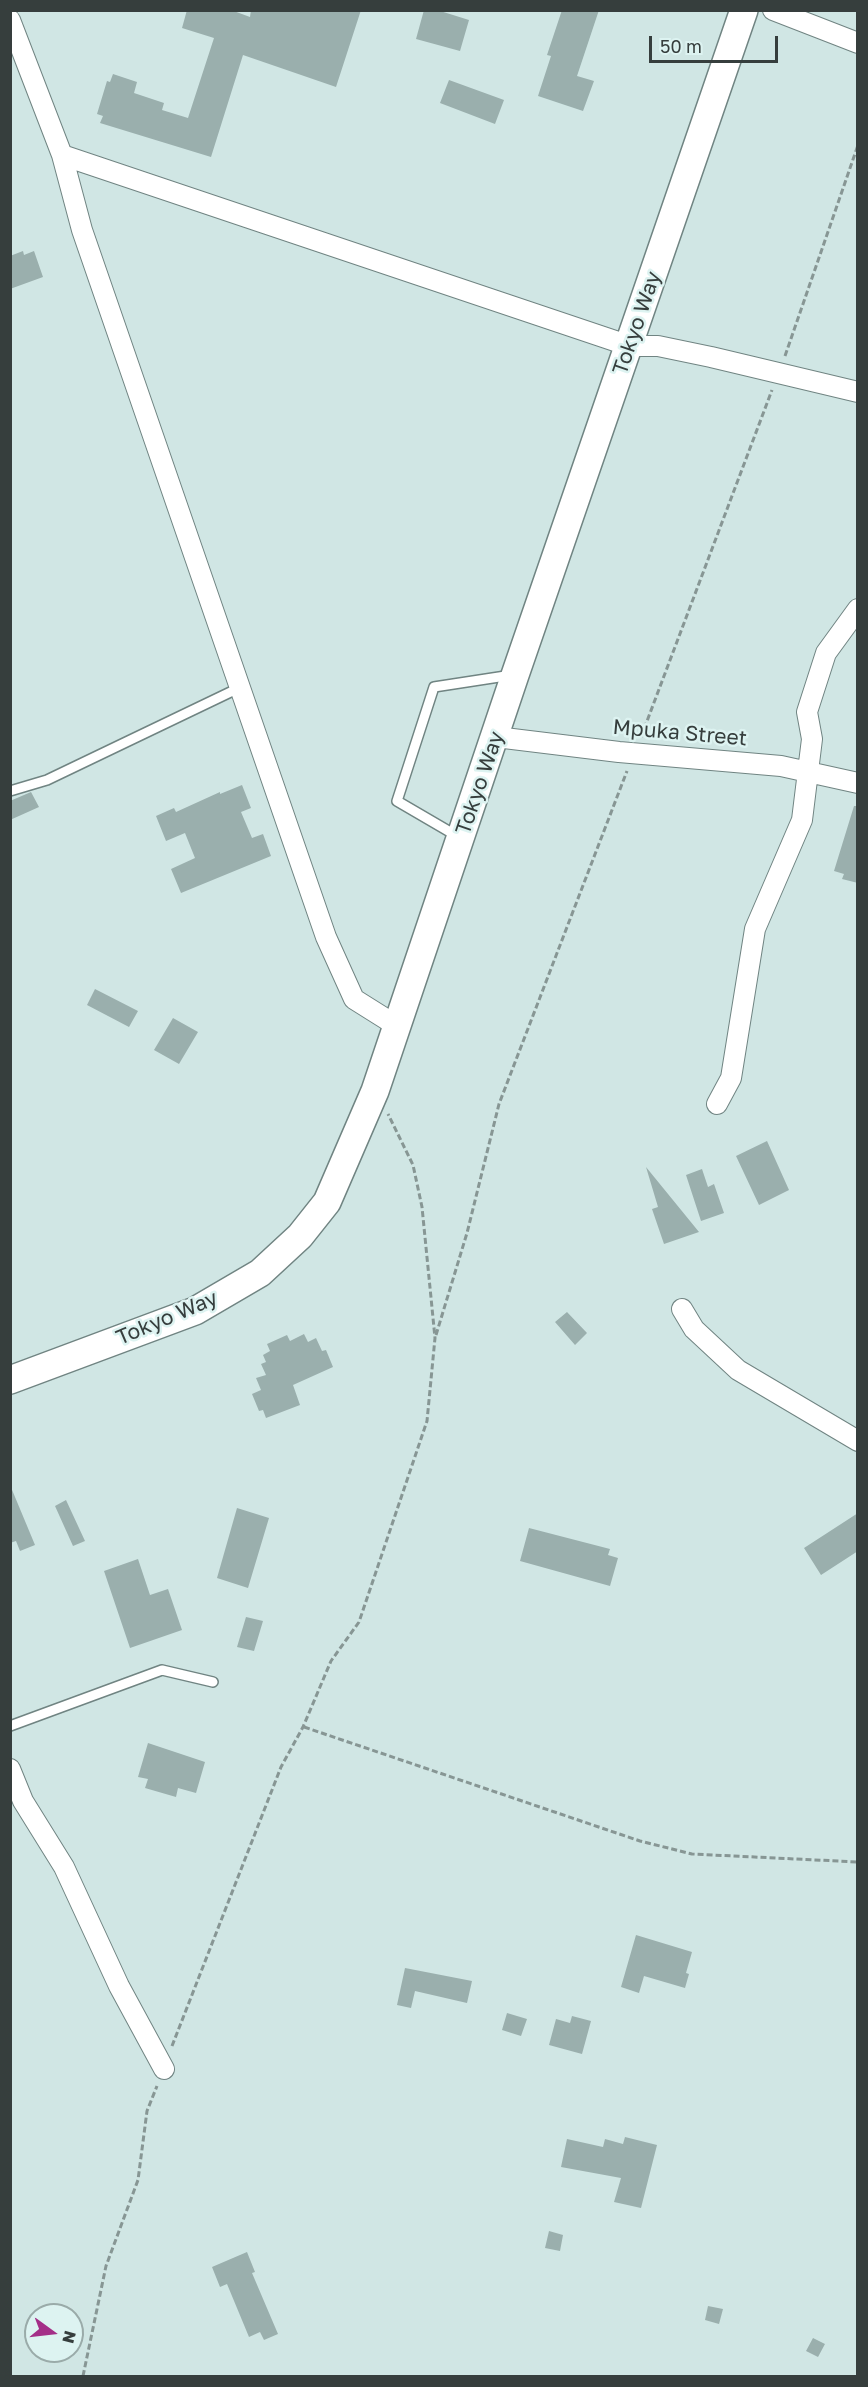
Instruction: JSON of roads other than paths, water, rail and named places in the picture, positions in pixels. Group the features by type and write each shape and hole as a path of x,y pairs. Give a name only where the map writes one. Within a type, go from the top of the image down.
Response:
{"street":[{"name":"Tokyo Way","path":"10,1380 195,1311 260,1273 300,1236 327,1202 375,1091 398,1026 515,675 744,10"},
{"path":"773,10 858,42"},
{"path":"10,20 62,155 82,230 326,937 346,988 364,1007 398,1026"},
{"path":"62,155 630,346 658,346 690,352 858,392"},
{"path":"717,1104 731,1078 755,929 770,891 797,837 806,799 812,739 807,712 826,653 858,609"},
{"name":"Mpuka Street","path":"496,737 807,771 858,783"},
{"path":"682,1309 694,1329 738,1370 858,1442"},
{"path":"10,1769 23,1800 64,1866 119,1986 164,2069"}],"lane":[{"path":"461,839 397,801 430,699 434,687 515,675"},
{"path":"10,791 47,780 241,687"},
{"path":"10,1726 162,1670 213,1682"}]}
